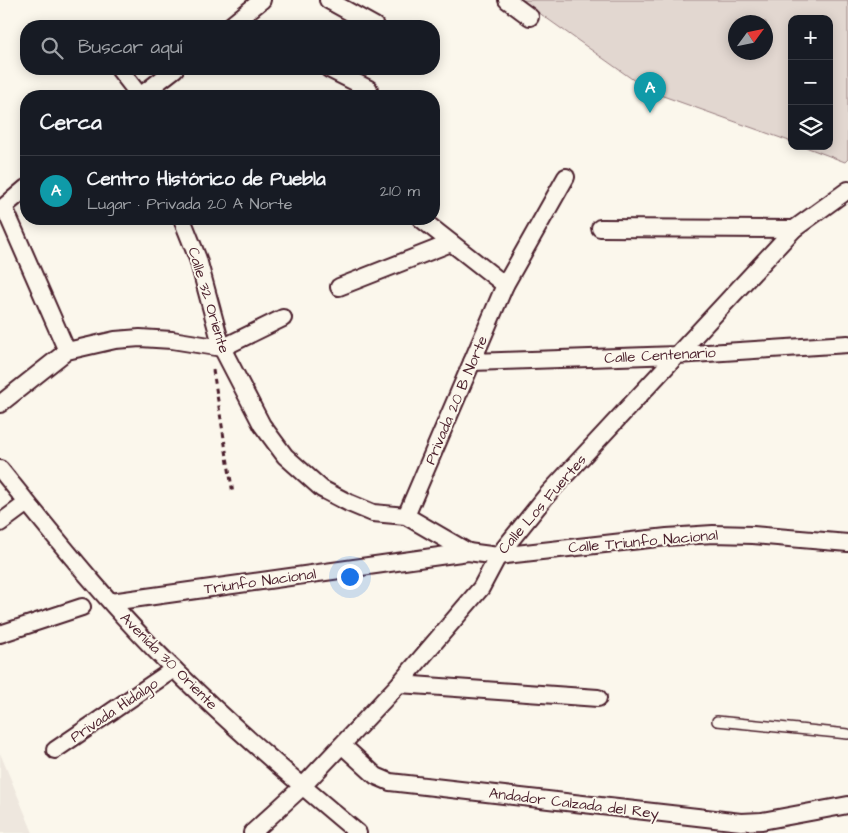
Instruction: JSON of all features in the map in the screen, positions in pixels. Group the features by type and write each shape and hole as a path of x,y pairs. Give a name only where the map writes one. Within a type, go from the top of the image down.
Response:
{"street":[{"path":"241,20 262,0"},
{"path":"328,0 364,20"},
{"path":"508,0 530,17"},
{"path":"124,75 135,90"},
{"path":"148,90 167,75"},
{"path":"341,75 369,89"},
{"name":"Privada 20 B Norte","path":"406,516 505,285 566,177"},
{"name":"Calle Los Fuertes","path":"252,833 303,786 399,684 481,588 498,556 546,495 794,230 848,190"},
{"path":"20,193 2,208 67,352"},
{"name":"Calle 32 Oriente","path":"184,225 198,259 216,346 262,425 285,456 322,489 348,503 373,513 406,516 468,552"},
{"path":"429,225 505,285"},
{"path":"600,228 794,230"},
{"path":"338,287 452,243"},
{"path":"0,404 67,352 116,340 140,338 216,346 283,318"},
{"name":"Calle Centenario","path":"472,362 677,355 848,344"},
{"name":"Avenida 30 Oriente","path":"0,469 111,602 174,669 303,786 358,833"},
{"path":"0,523 28,503"},
{"name":"Calle Triunfo Nacional","path":"498,556 667,537 713,534 753,535 848,543"},
{"name":"Triunfo Nacional","path":"111,602 468,552 498,556"},
{"path":"0,634 82,607"},
{"name":"Privada Hidalgo","path":"54,750 174,669"},
{"path":"399,684 598,698"},
{"name":"Andador Calzada del Rey","path":"342,745 376,776 390,782 741,822 762,821 848,805"}],"lane":[{"path":"717,721 848,734"}],"path":[{"path":"216,346 233,494"}],"shaded area":[{"path":"521,0 848,0 848,159 845,162 814,150 833,150 833,15 788,15 788,141 649,91"},
{"path":"0,753 33,833 0,833"}],"place":[{"name":"Centro Histórico de Puebla","path":"650,113"}]}
